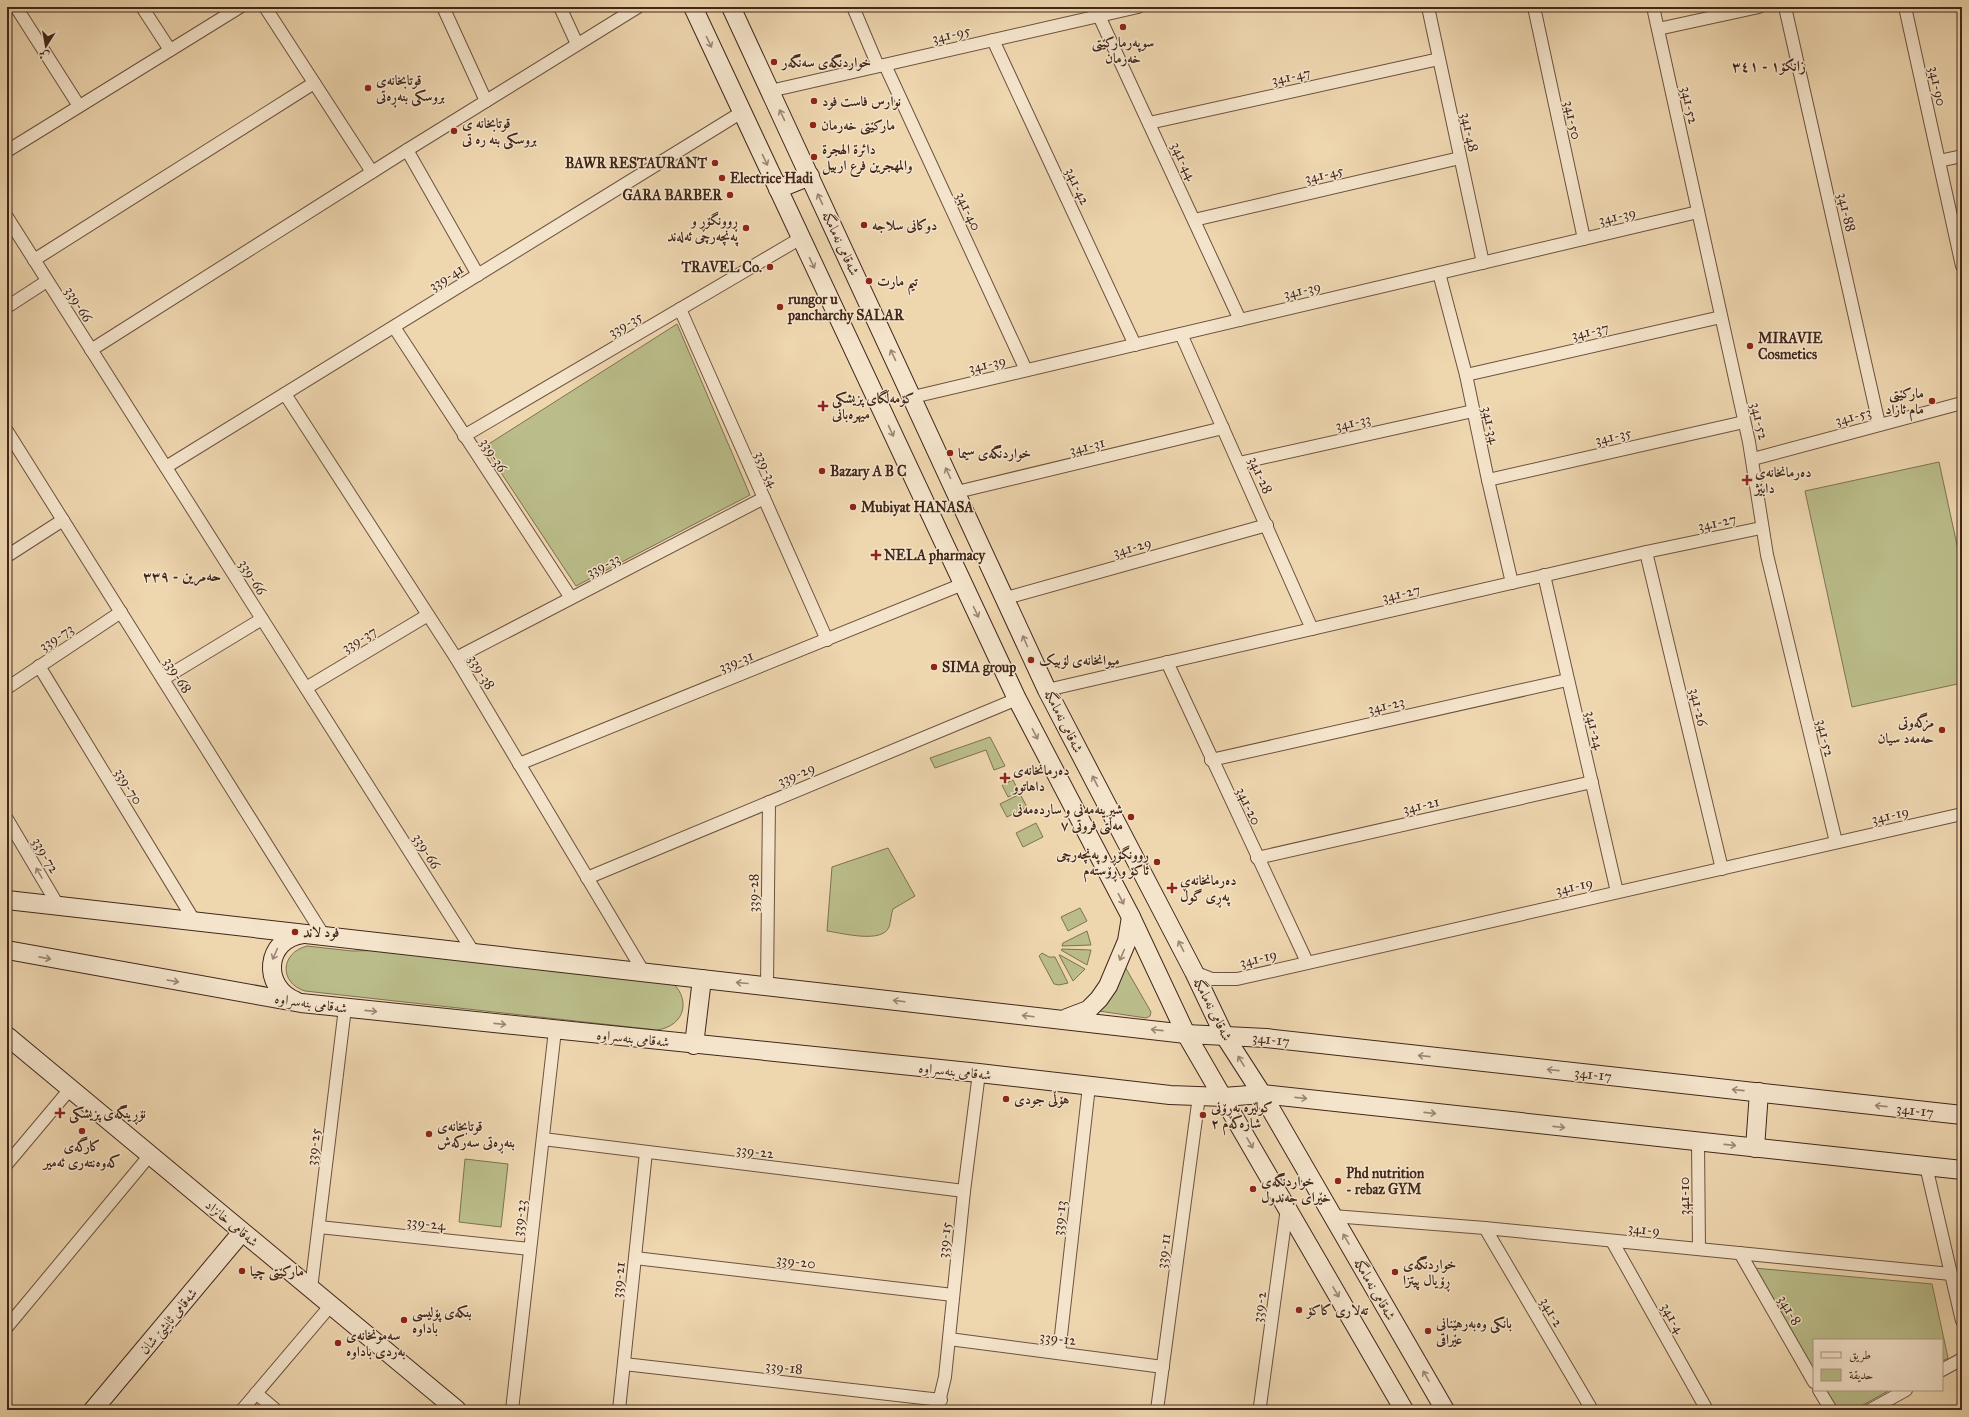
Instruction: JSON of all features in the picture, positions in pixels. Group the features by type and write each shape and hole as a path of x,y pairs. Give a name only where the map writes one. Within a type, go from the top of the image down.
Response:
{"main road":[{"path":"693,7 1017,699 1130,917 1186,1034 1224,1097 1404,1410"},
{"name":"شەقامی نەمامگە","path":"731,7 957,492 1047,690 1194,972 1224,1035 1262,1094 1445,1410"},
{"path":"778,189 810,176"},
{"path":"7,900 643,971 702,979 767,985 1186,1034 1224,1035"},
{"path":"1061,1019 1088,1010 1104,993 1127,941 1130,917"},
{"path":"303,1003 290,998 282,992 275,984 272,969 273,959 280,945 292,936 305,934"},
{"name":"شەقامی بنەسراوە","path":"7,950 303,1003 346,1008 694,1045 979,1073 1089,1086 1199,1096 1224,1097 1262,1094"},
{"path":"694,1045 702,979"},
{"name":"341-17","path":"1224,1035 1962,1115"},
{"name":"شەقامی خانزاد","path":"7,1036 457,1410"},
{"path":"1755,1148 1759,1092"},
{"path":"1262,1094 1962,1170"},
{"name":"شەقامی ئایشێ شان","path":"93,1410 242,1232"}],"street":[{"path":"16,7 80,106"},
{"path":"142,7 170,50"},
{"path":"7,151 240,7"},
{"path":"265,7 372,172"},
{"path":"443,7 486,101"},
{"path":"560,7 577,44"},
{"path":"91,350 407,150 638,7"},
{"name":"341-40","path":"853,7 1026,370"},
{"name":"341-95","path":"770,91 1099,16 1114,10 1138,7"},
{"name":"341-48","path":"1428,7 1483,263"},
{"name":"341-50","path":"1534,7 1584,239"},
{"name":"341-52","path":"1653,7 1753,459 1761,528 1836,842"},
{"path":"1658,29 1759,7"},
{"name":"341-88","path":"1785,7 1879,424"},
{"name":"341-90","path":"1905,7 1962,266"},
{"name":"341-44","path":"1099,16 1240,320"},
{"name":"341-42","path":"993,40 1135,345"},
{"name":"341-47","path":"1149,123 1439,59"},
{"path":"34,260 314,83"},
{"name":"339-41","path":"166,467 742,112"},
{"path":"407,150 478,275"},
{"path":"1939,161 1962,156"},
{"name":"341-45","path":"1194,220 1460,158"},
{"name":"341-39","path":"913,397 1698,212"},
{"name":"339-66","path":"7,217 474,953"},
{"name":"339-35","path":"464,436 801,238"},
{"name":"341-34","path":"1439,273 1466,375 1512,583"},
{"path":"7,306 47,281"},
{"name":"339-34","path":"680,309 827,640"},
{"name":"341-37","path":"1466,375 1721,317"},
{"name":"339-36","path":"394,327 570,598"},
{"name":"341-28","path":"1181,334 1240,462 1312,629"},
{"name":"339-38","path":"285,394 456,658 643,971"},
{"name":"341-53","path":"1753,459 1962,403"},
{"name":"341-33","path":"1240,462 1473,411"},
{"name":"341-35","path":"1488,480 1744,422"},
{"name":"341-31","path":"957,492 1224,428"},
{"name":"339-68","path":"7,431 324,936"},
{"name":"339-33","path":"456,658 764,498"},
{"path":"7,556 63,520"},
{"name":"341-29","path":"1006,598 1267,525"},
{"name":"341-27","path":"1047,690 1544,575 1761,528"},
{"name":"341-26","path":"1646,552 1722,869"},
{"name":"341-24","path":"1544,575 1617,892"},
{"name":"339-31","path":"520,764 963,584"},
{"name":"339-73","path":"7,688 121,612"},
{"name":"339-37","path":"306,688 428,615"},
{"path":"163,679 262,619"},
{"name":"341-20","path":"1166,662 1306,962"},
{"name":"339-70","path":"39,666 195,922"},
{"name":"341-23","path":"1211,760 1568,680"},
{"name":"339-29","path":"587,878 1017,699"},
{"name":"341-21","path":"1257,858 1592,782"},
{"name":"339-28","path":"767,985 769,802"},
{"name":"341-19","path":"1194,972 1212,979 1236,979 1962,814"},
{"name":"339-72","path":"7,819 59,907"},
{"name":"339-25","path":"311,1289 346,1008"},
{"name":"339-23","path":"512,1410 555,1030"},
{"name":"339-15","path":"939,1405 945,1377 964,1191 979,1073"},
{"name":"339-13","path":"1059,1353 1089,1086"},
{"path":"7,1164 70,1088"},
{"name":"339-11","path":"1157,1410 1199,1096"},
{"name":"339-22","path":"543,1139 964,1191"},
{"name":"341-10","path":"1698,1142 1699,1249"},
{"name":"339-21","path":"619,1410 646,1152"},
{"path":"7,1327 150,1155"},
{"path":"1926,1166 1962,1322"},
{"name":"339-2","path":"1263,1410 1260,1406 1287,1207"},
{"name":"341-9","path":"1333,1216 1485,1228 1951,1274"},
{"name":"339-24","path":"318,1228 530,1249"},
{"name":"341-2","path":"1485,1228 1592,1410"},
{"name":"341-4","path":"1612,1241 1707,1410"},
{"name":"341-8","path":"1740,1253 1813,1380"},
{"name":"339-20","path":"635,1258 953,1295"},
{"path":"242,1410 331,1305"},
{"name":"339-12","path":"948,1339 1163,1366"},
{"path":"1943,1369 1962,1359"},
{"name":"339-18","path":"624,1364 939,1405"},
{"path":"1820,1391 1831,1410"},
{"path":"1870,1410 1904,1391"},
{"path":"256,1394 276,1410"}],"green space":[{"path":"677,324 750,495 576,586 484,447"},
{"path":"1939,462 1962,568 1962,683 1852,707 1805,491"},
{"path":"990,737 1005,766 994,770 986,750 935,768 930,758"},
{"path":"1013,780 1019,792 1008,797 1002,785"},
{"path":"1020,794 1027,807 1007,817 1000,804"},
{"path":"1036,823 1043,837 1023,847 1016,833"},
{"path":"888,848 915,896 893,909 889,927 885,932 878,935 861,936 827,931 832,867"},
{"path":"1080,908 1087,921 1068,931 1061,917"},
{"path":"1087,931 1091,945 1062,946 1063,943"},
{"path":"307,946 352,951 393,950 669,980 681,994 683,1002 682,1010 680,1017 674,1023 657,1030 305,991 291,982 287,975 286,968 292,955 298,950"},
{"path":"1061,950 1091,950 1087,965"},
{"path":"1042,953 1049,957 1055,957 1068,983 1059,985 1054,984 1039,956"},
{"path":"1059,955 1085,969 1073,981"},
{"path":"1124,965 1151,1012 1150,1016 1146,1018 1099,1011"},
{"path":"465,1159 508,1164 501,1227 459,1222"},
{"path":"1754,1268 1932,1284 1948,1358 1943,1360 1943,1339 1813,1339 1813,1371"},
{"path":"1825,1391 1888,1391 1854,1410 1835,1410"}],"place":[{"name":"سوپەرمارکێتی خەرمان","path":"1123,27"},
{"name":"خواردنگەی سەنگەر","path":"774,62"},
{"name":"قوتابخانەی بروسکی بنەڕەتی","path":"368,88"},
{"name":"نوارس فاست فود","path":"814,101"},
{"name":"مارکێتی خەرمان","path":"813,125"},
{"name":"قوتابخانه ى بروسكى بنه ره تى","path":"454,131"},
{"name":"دائرة الهجرة والمهجرين فرع اربيل","path":"814,157"},
{"name":"BAWR RESTAURANT","path":"715,163"},
{"name":"Electrice Hadi","path":"722,178"},
{"name":"GARA BARBER","path":"730,195"},
{"name":"دوكانى سلاجه","path":"864,225"},
{"name":"ڕوونگۆڕ و پەنچەرچی ئەلەند","path":"746,228"},
{"name":"TRAVEL Co.","path":"770,267"},
{"name":"تیم مارت","path":"869,281"},
{"name":"rungor u pancharchy SALAR","path":"780,307"},
{"name":"MIRAVIE Cosmetics","path":"1750,346"},
{"name":"مارکێتی مام ئازاد","path":"1932,401"},
{"name":"کۆمەڵگای پزیشکی میهرەبانی","path":"823,406"},
{"name":"خواردنگەی سیما","path":"950,453"},
{"name":"Bazary A B C","path":"822,471"},
{"name":"دەرمانخانەی دابێژ","path":"1747,480"},
{"name":"Mubiyat HANASA","path":"853,507"},
{"name":"NELA pharmacy","path":"876,555"},
{"name":"میوانخانەی لۆبیک","path":"1031,660"},
{"name":"SIMA group","path":"934,667"},
{"name":"مزگەوتی حەمەد سیان","path":"1942,730"},
{"name":"دەرمانخانەی داهاتوو","path":"1005,778"},
{"name":"شیرینەمەنی و ساردەمەنی مەڵتی فروتی ٧","path":"1131,817"},
{"name":"ڕوونگۆڕ و پەنچەرچی ئاکۆ و ڕۆستەم","path":"1157,862"},
{"name":"دەرمانخانەی پەڕی گوڵ","path":"1172,888"},
{"name":"فود لاند","path":"295,932"},
{"name":"هۆڵی جودی","path":"1006,1099"},
{"name":"نۆڕینگەی پزیشکی","path":"60,1113"},
{"name":"کولێرە بەڕۆنی شارەکەم ٢","path":"1203,1115"},
{"name":"کارگەی کەوەنتەری ئەمیر","path":"82,1131"},
{"name":"قوتابخانەی بنەڕەتی سەرکەش","path":"429,1134"},
{"name":"Phd nutrition - rebaz GYM","path":"1338,1181"},
{"name":"خواردنگەی خێرای جەندول","path":"1253,1189"},
{"name":"مارکێتی چیا","path":"242,1271"},
{"name":"خواردنگەی ڕۆیال پیتزا","path":"1395,1272"},
{"name":"تەلاری کاکۆ","path":"1299,1310"},
{"name":"بنکەی پۆلیسی باداوە","path":"404,1320"},
{"name":"بانکی وەبەرهێنانی عێراقی","path":"1428,1331"},
{"name":"سەمونخانەی بەردی باداوە","path":"338,1343"}],"district":[{"name":"زانکۆ١ - ٣٤١","path":"1769,66"},
{"name":"حەمرین - ٣٣٩","path":"182,576"}]}
